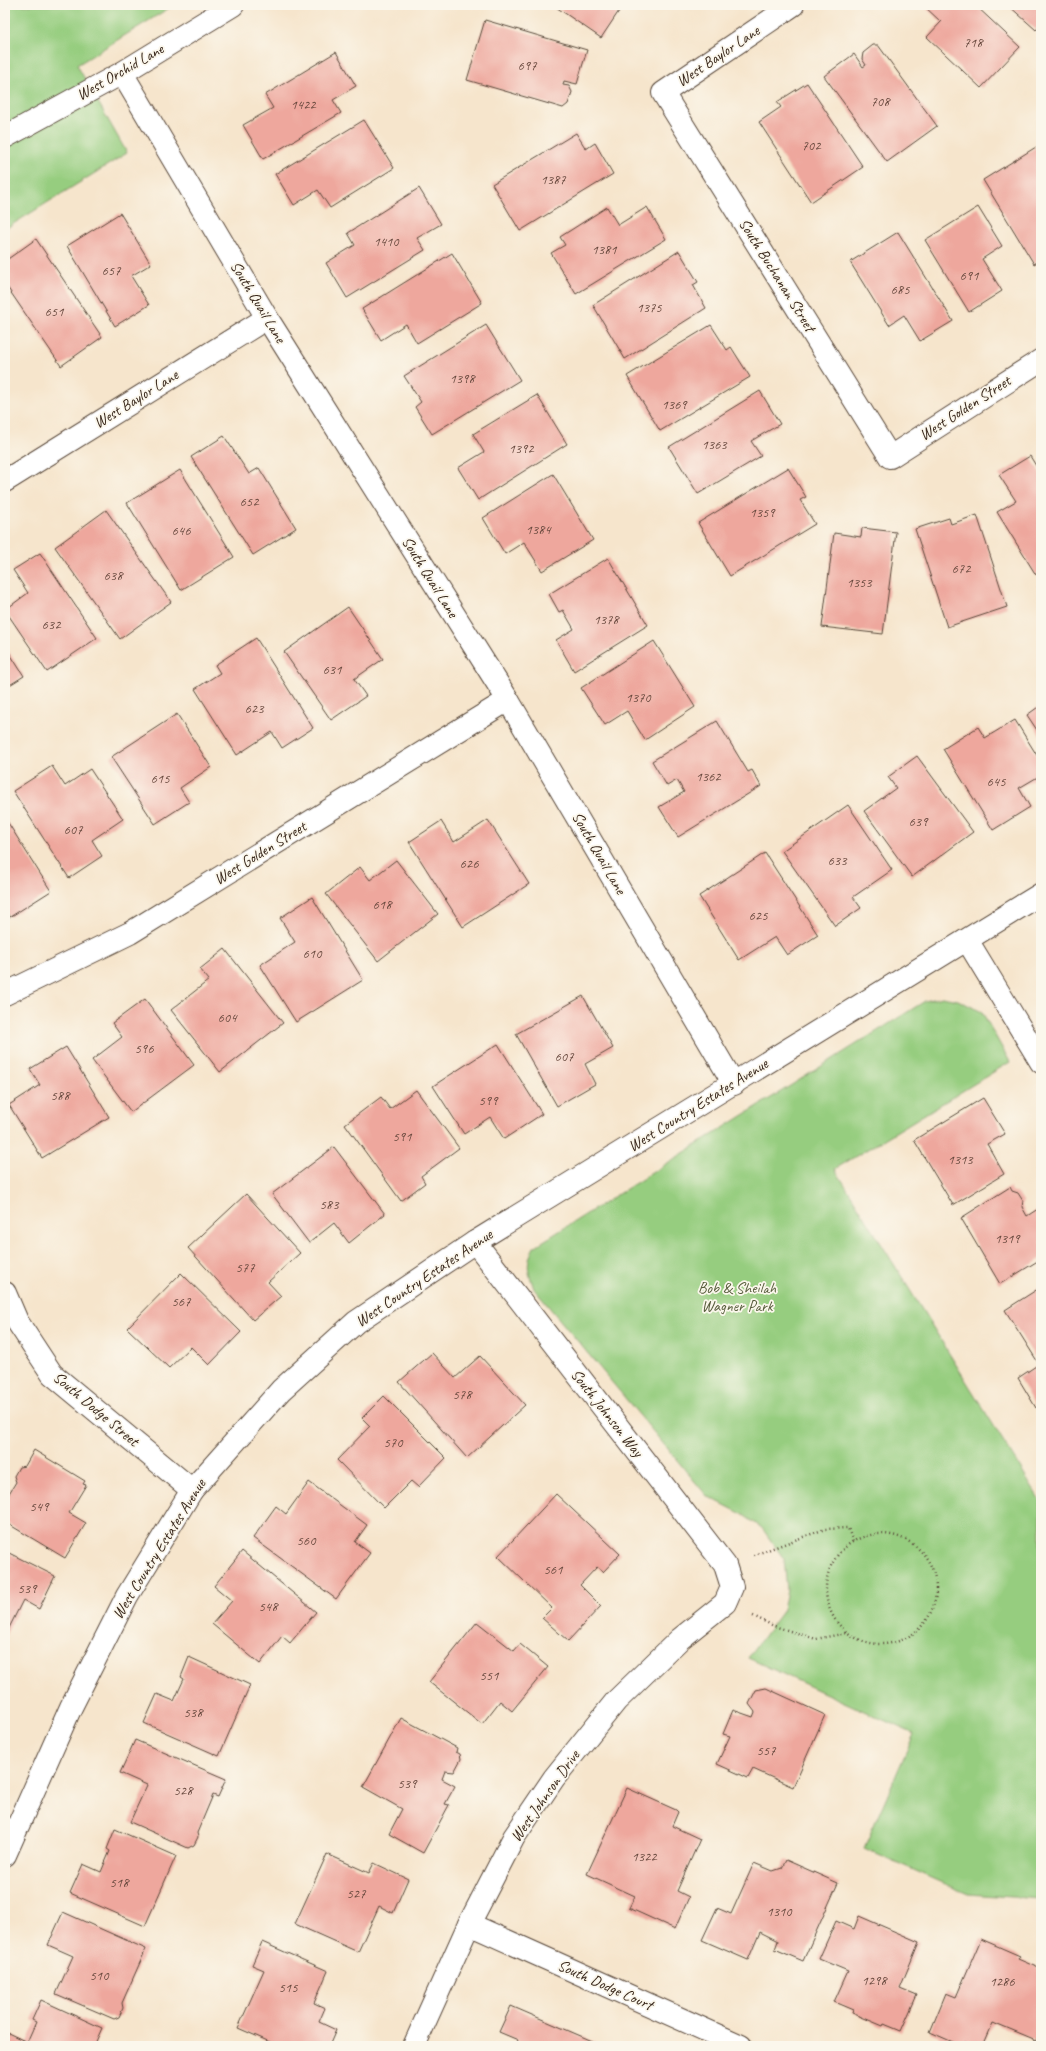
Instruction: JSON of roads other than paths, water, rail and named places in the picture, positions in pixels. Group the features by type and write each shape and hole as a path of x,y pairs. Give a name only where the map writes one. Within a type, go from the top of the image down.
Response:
{"street":[{"name":"West Orchid Lane","path":"5,137 122,73 233,5"},
{"name":"West Baylor Lane","path":"664,93 793,5"},
{"name":"South Quail Lane","path":"122,73 267,318 508,700 734,1084"},
{"name":"South Buchanan Street","path":"664,93 890,457"},
{"name":"West Baylor Lane","path":"5,481 267,318"},
{"name":"West Golden Street","path":"890,457 1041,360"},
{"name":"West Golden Street","path":"5,994 130,933 508,700"},
{"name":"West Country Estates Avenue","path":"5,1854 71,1707 127,1596 192,1490 281,1390 356,1322 475,1242 1041,894"},
{"path":"967,940 1041,1062"},
{"name":"South Johnson Way","path":"475,1242 725,1565 728,1595"},
{"name":"South Dodge Street","path":"5,1292 17,1321 52,1374 192,1490"},
{"name":"West Johnson Drive","path":"414,2046 469,1924 514,1837 554,1778 616,1701 728,1595"},
{"name":"South Dodge Court","path":"469,1924 741,2046"}],"park label":[{"name":"Bob & Sheilah Wagner Park","path":"737,1297"}]}
